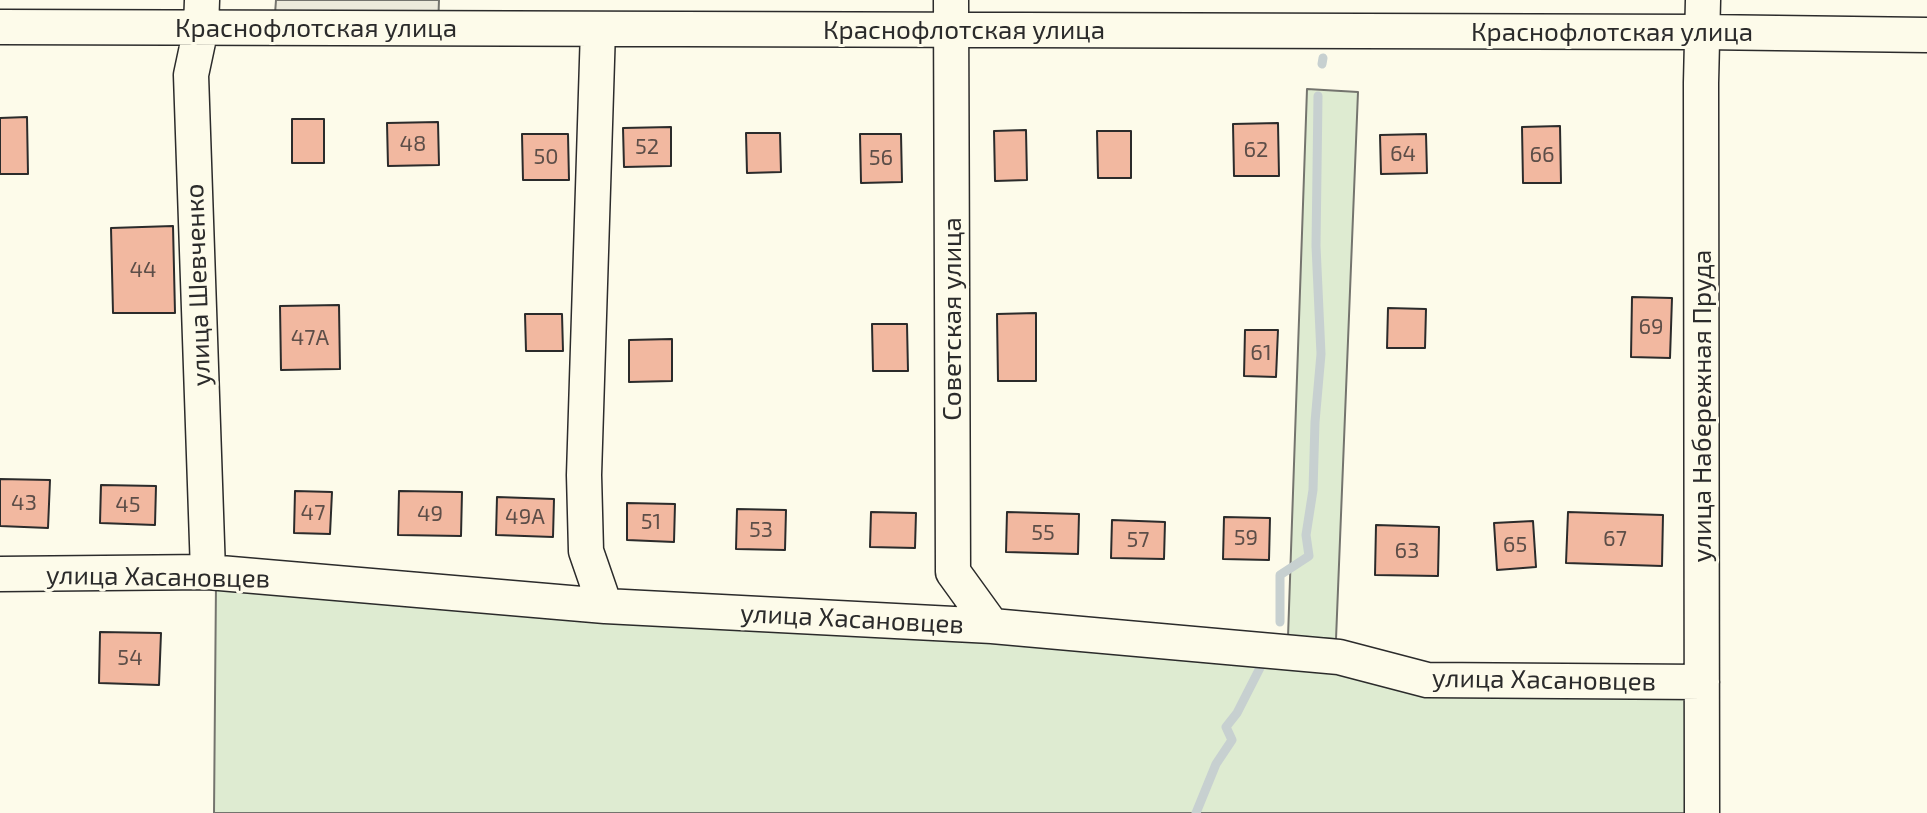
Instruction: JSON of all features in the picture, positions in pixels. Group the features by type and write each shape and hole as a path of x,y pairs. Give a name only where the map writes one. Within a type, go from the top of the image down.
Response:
{"street":[{"name":"Краснофлотская улица","path":"0,27 202,14 598,29 951,15 1703,16 1927,35"},
{"name":"улица Шевченко","path":"202,14 191,75 208,572"},
{"name":"Советская улица","path":"951,15 953,572 992,626"},
{"name":"улица Набережная Пруда","path":"1702,813 1703,16"},
{"path":"598,29 584,475 586,551 605,606"},
{"name":"улица Хасановцев","path":"0,574 208,572 605,606 992,626 1339,657 1427,680 1702,682"}],"green space":[{"path":"1307,89 1358,92 1336,639 1288,637"},
{"path":"216,583 1689,685 1690,813 214,813"}],"shaded area":[{"path":"276,0 439,0 438,29 274,28"}],"building":[{"path":"27,117 28,174 0,174 0,118"},
{"path":"292,119 324,119 324,163 292,163"},
{"path":"438,122 439,165 388,166 387,123"},
{"path":"1278,123 1279,176 1234,176 1233,124"},
{"path":"1560,126 1561,183 1523,183 1522,127"},
{"path":"671,127 671,166 624,167 623,128"},
{"path":"1026,130 1027,180 995,181 994,131"},
{"path":"1097,131 1131,131 1131,178 1098,178"},
{"path":"746,133 780,133 781,172 747,173"},
{"path":"522,134 568,134 569,180 523,180"},
{"path":"860,134 901,134 902,182 861,183"},
{"path":"1426,134 1427,173 1381,174 1380,135"},
{"path":"173,226 175,313 113,313 111,228"},
{"path":"1632,297 1672,298 1670,358 1631,357"},
{"path":"339,305 340,369 281,370 280,306"},
{"path":"1388,308 1426,309 1425,348 1387,348"},
{"path":"1036,313 1036,381 998,381 997,314"},
{"path":"525,314 562,314 563,351 526,351"},
{"path":"872,324 907,324 908,371 873,371"},
{"path":"1245,330 1278,330 1276,377 1244,376"},
{"path":"672,339 672,381 629,382 629,340"},
{"path":"0,479 50,480 48,528 0,526"},
{"path":"101,485 156,486 155,525 100,523"},
{"path":"295,491 332,492 330,534 294,533"},
{"path":"399,491 462,492 461,536 398,535"},
{"path":"497,497 554,499 553,537 496,535"},
{"path":"627,503 675,504 674,542 627,540"},
{"path":"737,509 786,510 785,550 736,549"},
{"path":"871,512 916,513 915,548 870,547"},
{"path":"1007,512 1079,514 1078,554 1006,552"},
{"path":"1568,512 1663,515 1662,566 1566,563"},
{"path":"1224,517 1270,518 1269,560 1223,559"},
{"path":"1112,520 1165,522 1164,559 1111,558"},
{"path":"1533,521 1536,567 1497,570 1494,523"},
{"path":"1376,525 1439,527 1438,576 1375,575"},
{"path":"100,632 161,633 159,685 99,683"}],"waterway":[{"path":"1322,64 1323,58"},
{"path":"1280,622 1280,575 1309,556 1306,535 1313,490 1321,354 1316,246 1318,96"},
{"path":"1196,813 1216,764 1232,740 1226,727 1237,713 1262,664"}]}
